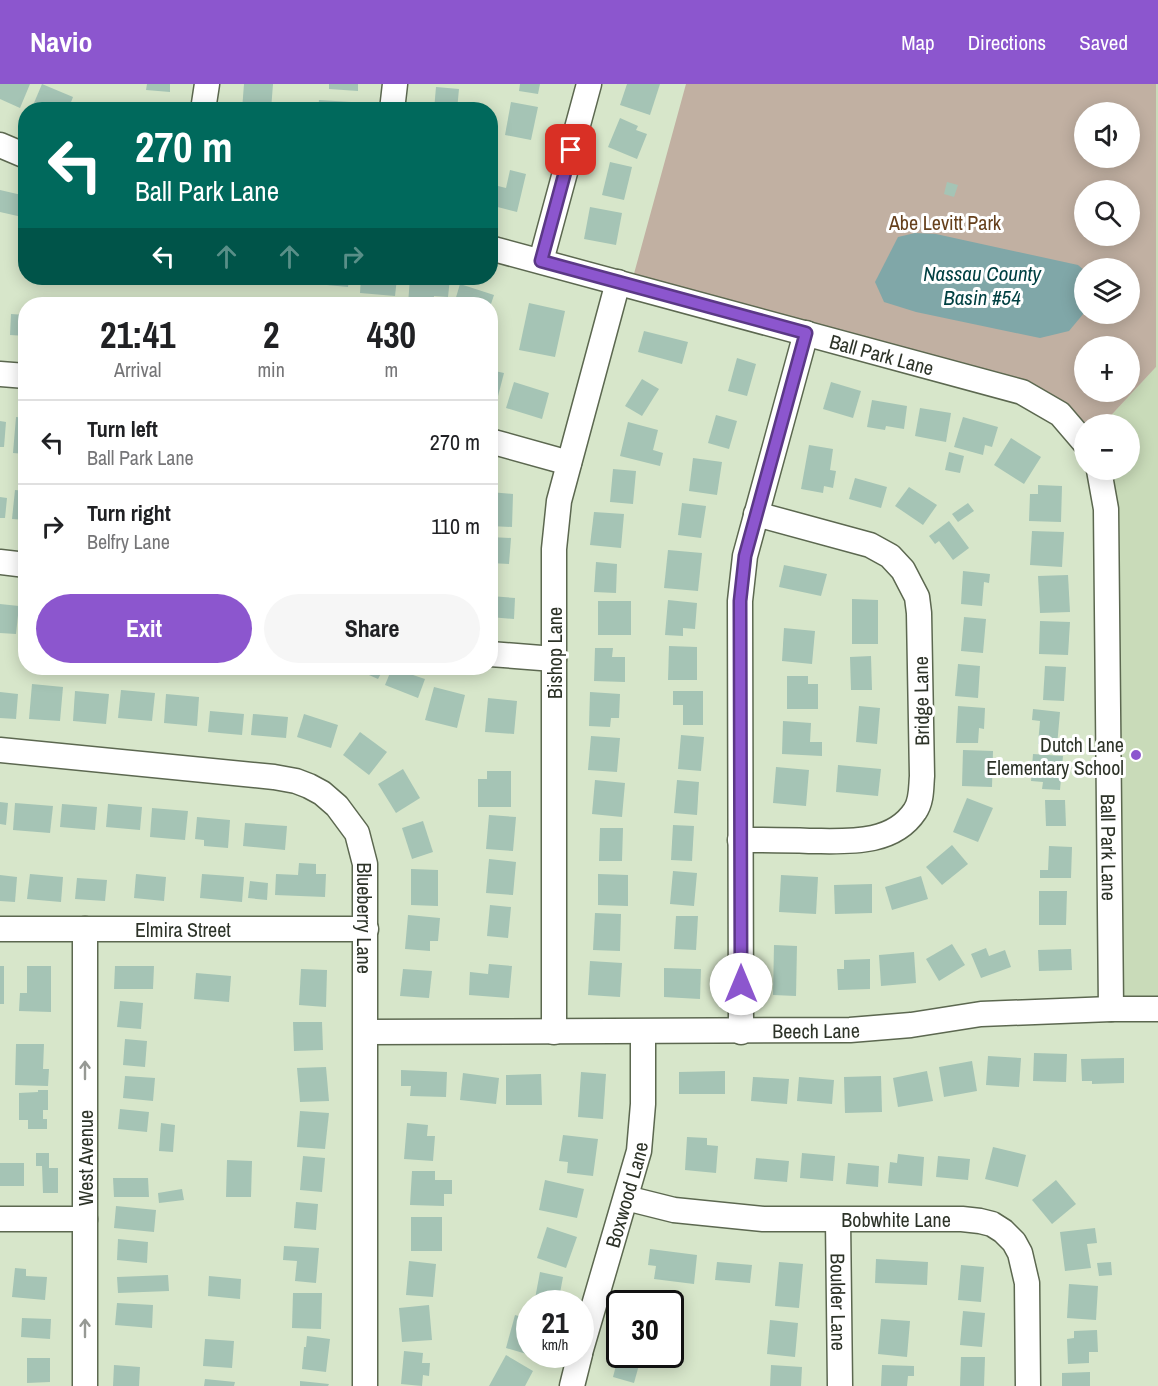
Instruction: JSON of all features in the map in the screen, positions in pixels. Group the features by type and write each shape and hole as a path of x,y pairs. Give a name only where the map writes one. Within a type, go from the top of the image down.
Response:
{"street":[{"path":"204,102 207,84"},
{"path":"393,102 395,84"},
{"path":"541,261 589,84"},
{"path":"0,145 18,153"},
{"name":"Ball Park Lane","path":"498,250 1022,392 1060,414 1074,430"},
{"name":"Bishop Lane","path":"554,1032 554,549 559,501 618,282"},
{"path":"741,1032 740,601 745,556 806,333"},
{"path":"0,374 18,375"},
{"path":"498,443 569,463"},
{"name":"Ball Park Lane","path":"1102,480 1106,510 1111,1009"},
{"name":"Bridge Lane","path":"740,840 860,841 885,835 900,827 915,811 920,800 922,776 919,613 917,597 903,570 890,556 870,545 756,514"},
{"path":"0,562 18,564"},
{"path":"498,655 554,659"},
{"name":"Blueberry Lane","path":"0,750 296,781 322,793 337,806 357,833 365,864 366,929 365,1386"},
{"name":"Elmira Street","path":"0,929 366,929"},
{"name":"West Avenue","path":"85,929 85,1386"},
{"name":"Beech Lane","path":"366,1032 850,1030 911,1025 981,1014 1158,1009"},
{"name":"Boxwood Lane","path":"594,1307 639,1152 643,1104 643,1032"},
{"name":"Bobwhite Lane","path":"626,1198 674,1210 763,1220 962,1219 992,1224 1014,1242 1020,1253 1027,1283 1028,1386"},
{"path":"0,1219 85,1219"},
{"name":"Boulder Lane","path":"838,1220 840,1386"},
{"name":"Boxwood Lane","path":"572,1386 576,1368"}],"shaded area":[{"name":"Dutch Lane Elementary School","path":"1156,84 1158,84 1158,1006 1113,1006 1103,480 1140,480 1140,414 1112,414 1123,402 1140,402 1140,384 1156,367"}],"green space":[{"name":"Abe Levitt Park","path":"686,84 1156,84 1156,367 1140,384 1140,336 1074,336 1074,402 1123,402 1112,414 1074,414 1074,418 1027,388 632,281"}],"water":[{"name":"Nassau County Basin #54","path":"915,233 936,234 1074,264 1075,324 1069,331 1040,338 916,312 884,302 875,282 898,237"}],"building":[{"path":"0,84 30,84 22,102 18,102 18,107 0,99"},
{"path":"42,84 73,97 71,102 34,102"},
{"path":"147,84 170,84 170,92 146,90"},
{"path":"244,84 273,84 272,102 243,102"},
{"path":"329,84 358,84 358,91 329,89"},
{"path":"520,84 540,84 538,94 519,91"},
{"path":"627,84 660,84 650,115 620,105"},
{"path":"436,87 459,89 458,102 435,102"},
{"path":"319,100 351,102 319,102"},
{"path":"511,102 538,107 531,140 505,135"},
{"path":"620,118 638,126 636,130 647,134 637,159 608,147"},
{"path":"610,162 632,167 624,200 602,195"},
{"path":"510,170 526,174 517,212 498,207 498,186 506,188"},
{"path":"947,182 958,185 954,197 944,194"},
{"path":"0,190 18,194 18,216 0,212"},
{"path":"590,207 622,213 616,245 584,239"},
{"path":"361,285 396,285 395,296 360,293"},
{"path":"409,285 449,285 448,297 409,297"},
{"path":"460,285 494,295 493,297 456,297"},
{"path":"529,303 565,311 555,357 519,350"},
{"path":"11,314 18,314 18,336 10,335"},
{"path":"644,331 688,342 682,364 638,352"},
{"path":"737,358 756,364 747,396 728,391"},
{"path":"498,372 504,373 498,396"},
{"path":"642,379 659,389 642,416 625,406"},
{"path":"514,382 549,393 542,419 506,408"},
{"path":"831,382 861,391 853,418 823,409"},
{"path":"872,400 907,406 904,429 886,426 885,430 867,427"},
{"path":"920,408 951,413 946,442 915,436"},
{"path":"716,415 737,421 729,449 708,443"},
{"path":"16,417 18,417 18,453 13,453"},
{"path":"963,417 998,427 992,447 985,445 983,455 954,447"},
{"path":"0,421 6,422 4,447 0,447"},
{"path":"628,422 658,430 653,450 663,453 660,466 620,456"},
{"path":"1011,438 1041,457 1024,484 994,465"},
{"path":"809,445 833,449 830,470 836,471 833,488 824,486 823,493 801,489"},
{"path":"949,452 964,456 960,473 945,470"},
{"path":"693,458 722,462 717,495 689,491"},
{"path":"613,469 636,471 633,504 610,502"},
{"path":"855,478 887,487 881,508 849,499"},
{"path":"1038,485 1062,486 1061,522 1029,521 1030,494 1038,494"},
{"path":"909,487 937,505 923,525 895,506"},
{"path":"15,490 18,490 18,519 12,519"},
{"path":"498,493 513,494 512,527 498,526"},
{"path":"0,497 7,498 5,518 0,518"},
{"path":"682,503 706,506 701,538 678,535"},
{"path":"968,503 974,511 958,522 952,514"},
{"path":"594,512 624,514 621,548 590,545"},
{"path":"949,521 969,548 953,560 939,541 935,544 929,536"},
{"path":"1032,531 1064,532 1062,567 1030,565"},
{"path":"498,537 511,538 509,564 498,563"},
{"path":"668,550 702,553 698,591 664,588"},
{"path":"596,562 617,564 616,593 594,592"},
{"path":"784,565 827,574 821,596 779,587"},
{"path":"963,571 990,574 989,583 984,582 982,606 961,604"},
{"path":"1068,575 1070,612 1040,613 1038,576"},
{"path":"498,597 515,598 514,619 498,618"},
{"path":"852,599 878,600 878,644 852,644"},
{"path":"668,600 697,603 695,629 683,628 683,636 665,635"},
{"path":"598,601 631,601 631,635 598,635"},
{"path":"0,604 18,606 16,634 0,633"},
{"path":"964,617 986,619 983,653 961,651"},
{"path":"1040,621 1070,622 1068,655 1039,654"},
{"path":"784,628 815,631 812,664 782,661"},
{"path":"669,646 697,647 697,680 668,680"},
{"path":"595,648 613,648 612,657 625,657 625,682 594,681"},
{"path":"871,656 872,690 851,690 850,657"},
{"path":"958,664 980,666 978,698 955,696"},
{"path":"1045,666 1066,667 1064,701 1043,700"},
{"path":"369,675 380,675 378,679"},
{"path":"389,675 413,675 425,679 418,698 385,685"},
{"path":"787,676 808,676 808,684 818,684 818,709 787,709"},
{"path":"32,684 63,687 60,721 29,719"},
{"path":"434,687 465,695 457,728 425,720"},
{"path":"121,690 155,693 152,721 118,718"},
{"path":"75,691 109,694 106,724 73,721"},
{"path":"673,691 703,691 703,725 683,725 683,705 673,705"},
{"path":"0,692 18,694 16,719 0,718"},
{"path":"590,692 620,694 619,718 611,718 610,727 589,726"},
{"path":"166,694 199,697 197,726 164,723"},
{"path":"488,698 517,701 514,734 485,732"},
{"path":"859,706 880,708 877,744 856,742"},
{"path":"958,706 985,708 984,729 979,728 978,743 956,743"},
{"path":"1033,709 1060,712 1057,746 1038,744 1040,721 1032,720"},
{"path":"210,711 244,714 242,735 208,732"},
{"path":"253,714 288,717 286,738 251,735"},
{"path":"304,714 338,725 331,748 297,737"},
{"path":"783,721 811,723 810,742 822,742 822,756 782,754"},
{"path":"360,732 387,752 369,775 343,755"},
{"path":"681,735 704,737 701,771 678,769"},
{"path":"591,736 620,738 617,772 588,770"},
{"path":"963,750 993,751 992,787 962,786"},
{"path":"1033,754 1063,756 1060,790 1042,789 1043,782 1031,781"},
{"path":"838,765 881,769 878,796 836,792"},
{"path":"776,767 809,770 806,806 773,803"},
{"path":"403,769 420,798 396,813 378,784"},
{"path":"487,771 511,771 511,807 478,807 478,779 487,779"},
{"path":"595,780 625,783 622,817 592,814"},
{"path":"677,780 699,782 697,815 674,813"},
{"path":"967,798 993,808 978,842 953,832"},
{"path":"1045,800 1065,800 1066,826 1046,826"},
{"path":"0,802 8,803 6,825 0,824"},
{"path":"15,803 53,806 50,833 13,830"},
{"path":"62,804 97,807 95,830 60,827"},
{"path":"108,804 142,807 140,830 106,827"},
{"path":"152,808 188,811 185,840 150,837"},
{"path":"489,815 516,817 513,851 486,849"},
{"path":"197,817 230,820 228,848 204,846 204,840 195,839"},
{"path":"423,821 433,852 412,859 402,828"},
{"path":"245,823 287,826 285,850 243,846"},
{"path":"673,825 694,826 692,861 671,860"},
{"path":"600,828 623,828 622,861 599,861"},
{"path":"952,845 968,864 942,885 926,867"},
{"path":"1049,846 1072,847 1071,878 1040,878 1040,870 1048,870"},
{"path":"489,859 516,862 513,895 486,893"},
{"path":"299,863 316,864 316,874 326,874 325,897 275,895 276,874 298,875"},
{"path":"411,869 438,870 438,906 411,905"},
{"path":"673,871 697,873 694,906 670,904"},
{"path":"30,874 63,877 61,902 27,899"},
{"path":"136,874 166,877 164,901 134,898"},
{"path":"202,874 244,877 242,902 200,898"},
{"path":"598,874 628,875 628,906 598,905"},
{"path":"0,875 17,877 15,902 0,901"},
{"path":"781,875 818,877 816,914 779,912"},
{"path":"921,876 928,899 892,910 885,887"},
{"path":"77,878 107,880 105,901 75,899"},
{"path":"250,881 268,883 267,900 248,898"},
{"path":"872,884 872,913 835,914 834,885"},
{"path":"1039,891 1067,891 1066,925 1039,925"},
{"path":"490,905 511,907 508,938 487,936"},
{"path":"595,913 621,914 620,951 593,950"},
{"path":"408,915 440,918 438,941 430,941 430,951 405,949"},
{"path":"676,916 698,916 696,950 674,949"},
{"path":"952,944 965,965 939,981 926,959"},
{"path":"774,945 797,946 796,996 773,995"},
{"path":"986,948 989,956 1005,950 1011,967 981,978 971,954"},
{"path":"1071,949 1072,970 1039,971 1038,950"},
{"path":"914,952 916,983 881,986 879,955"},
{"path":"870,959 870,989 838,990 837,969 844,969 844,960"},
{"path":"590,961 622,963 620,997 588,995"},
{"path":"489,964 512,966 509,998 469,995 470,972 488,974"},
{"path":"0,966 4,966 4,1004 0,1004"},
{"path":"27,966 51,966 51,1012 19,1011 20,993 27,993"},
{"path":"115,966 154,966 153,989 114,989"},
{"path":"664,968 701,969 700,999 664,997"},
{"path":"301,969 327,970 326,1007 299,1005"},
{"path":"403,969 432,971 429,998 400,996"},
{"path":"196,973 231,976 229,1002 194,999"},
{"path":"120,1001 143,1003 141,1029 117,1027"},
{"path":"293,1022 322,1022 323,1050 294,1051"},
{"path":"125,1039 147,1041 145,1067 123,1065"},
{"path":"16,1044 44,1044 43,1069 49,1069 48,1086 15,1085"},
{"path":"1034,1053 1067,1054 1066,1082 1033,1081"},
{"path":"988,1056 1021,1058 1019,1087 986,1085"},
{"path":"1124,1058 1124,1083 1092,1084 1092,1081 1082,1081 1081,1059"},
{"path":"972,1061 977,1091 944,1097 939,1067"},
{"path":"326,1067 329,1101 300,1102 297,1068"},
{"path":"401,1070 447,1072 446,1097 410,1096 411,1086 401,1086"},
{"path":"725,1071 725,1094 679,1094 679,1072"},
{"path":"927,1071 933,1101 898,1107 893,1078"},
{"path":"581,1072 606,1074 603,1119 578,1117"},
{"path":"463,1073 499,1078 496,1104 460,1100"},
{"path":"541,1074 542,1105 506,1105 506,1075"},
{"path":"125,1076 155,1078 153,1101 123,1098"},
{"path":"881,1076 882,1112 845,1113 844,1077"},
{"path":"753,1077 789,1079 787,1104 751,1101"},
{"path":"799,1077 834,1080 832,1104 797,1101"},
{"path":"38,1090 48,1090 48,1110 43,1110 43,1119 47,1119 47,1129 28,1129 28,1120 19,1120 19,1093 38,1092"},
{"path":"120,1109 149,1112 147,1132 118,1129"},
{"path":"300,1111 329,1113 325,1149 297,1147"},
{"path":"161,1123 175,1125 173,1152 159,1151"},
{"path":"407,1123 428,1125 427,1136 435,1136 433,1161 404,1159"},
{"path":"563,1135 598,1139 593,1176 567,1173 568,1162 559,1161"},
{"path":"687,1137 707,1138 707,1145 718,1146 716,1173 685,1170"},
{"path":"993,1147 1026,1155 1018,1187 985,1179"},
{"path":"36,1153 49,1153 49,1168 58,1168 58,1193 43,1193 42,1166 36,1166"},
{"path":"802,1153 835,1156 833,1181 800,1178"},
{"path":"898,1154 924,1157 922,1186 888,1183 890,1162 897,1163"},
{"path":"303,1156 325,1158 322,1192 300,1190"},
{"path":"938,1156 970,1159 968,1180 936,1177"},
{"path":"756,1158 789,1161 787,1182 754,1179"},
{"path":"227,1160 252,1161 251,1197 226,1197"},
{"path":"0,1163 24,1163 24,1186 0,1186"},
{"path":"848,1163 879,1166 878,1187 846,1184"},
{"path":"412,1171 435,1171 435,1180 452,1180 452,1194 444,1194 444,1206 410,1205"},
{"path":"113,1178 148,1178 149,1197 114,1197"},
{"path":"545,1180 584,1189 577,1218 539,1210"},
{"path":"1056,1180 1076,1204 1052,1224 1032,1200"},
{"path":"182,1189 184,1200 159,1203 158,1193"},
{"path":"296,1202 318,1204 316,1230 294,1228"},
{"path":"116,1206 156,1210 154,1232 114,1228"},
{"path":"411,1217 442,1217 442,1251 411,1251"},
{"path":"547,1227 577,1237 566,1268 537,1258"},
{"path":"1095,1228 1097,1243 1087,1244 1091,1268 1065,1271 1060,1232"},
{"path":"118,1239 148,1242 147,1263 117,1260"},
{"path":"284,1246 319,1248 316,1283 295,1281 297,1261 283,1260"},
{"path":"650,1249 697,1255 694,1284 654,1279 656,1266 648,1265"},
{"path":"876,1259 928,1262 927,1285 875,1283"},
{"path":"409,1261 436,1264 433,1297 406,1295"},
{"path":"717,1262 752,1265 750,1283 715,1280"},
{"path":"779,1262 803,1264 799,1308 775,1306"},
{"path":"1111,1262 1112,1275 1099,1276 1097,1263"},
{"path":"961,1265 984,1267 981,1302 958,1300"},
{"path":"15,1268 26,1269 26,1276 47,1277 45,1300 12,1297"},
{"path":"540,1272 563,1277 561,1290 537,1290"},
{"path":"168,1275 169,1291 118,1293 117,1277"},
{"path":"209,1276 241,1279 240,1299 208,1296"},
{"path":"1069,1284 1098,1286 1096,1320 1067,1318"},
{"path":"293,1293 322,1293 321,1329 292,1328"},
{"path":"117,1303 153,1305 152,1328 115,1325"},
{"path":"429,1305 432,1340 402,1342 399,1308"},
{"path":"963,1311 985,1313 982,1347 960,1345"},
{"path":"515,1315 516,1315 516,1351 506,1348"},
{"path":"22,1318 51,1319 50,1339 21,1337"},
{"path":"881,1319 910,1321 907,1357 878,1354"},
{"path":"770,1320 798,1323 795,1357 767,1354"},
{"path":"1097,1330 1098,1352 1089,1352 1089,1363 1068,1364 1067,1339 1074,1338 1074,1331"},
{"path":"307,1336 330,1339 326,1372 302,1369"},
{"path":"205,1339 234,1341 232,1368 203,1366"},
{"path":"404,1351 423,1353 422,1363 430,1363 429,1376 423,1375 422,1386 401,1384"},
{"path":"506,1355 516,1361 516,1368 528,1368 533,1371 525,1386 489,1386"},
{"path":"961,1357 985,1357 984,1386 960,1386"},
{"path":"27,1358 50,1358 50,1382 27,1383"},
{"path":"114,1365 140,1367 139,1386 113,1386"},
{"path":"771,1365 802,1367 801,1386 770,1386"},
{"path":"882,1365 914,1366 914,1376 908,1376 907,1386 881,1386"},
{"path":"615,1368 638,1368 634,1383 613,1377"},
{"path":"1090,1372 1090,1386 1062,1386 1062,1373"},
{"path":"205,1379 235,1382 234,1386 204,1386"},
{"path":"300,1381 329,1384 328,1386 300,1386"}],"place":[{"name":"Dutch Lane Elementary School","path":"1136,755"}],"route":[{"path":"571,150 541,261 806,333 745,556 740,601 741,984"}]}
